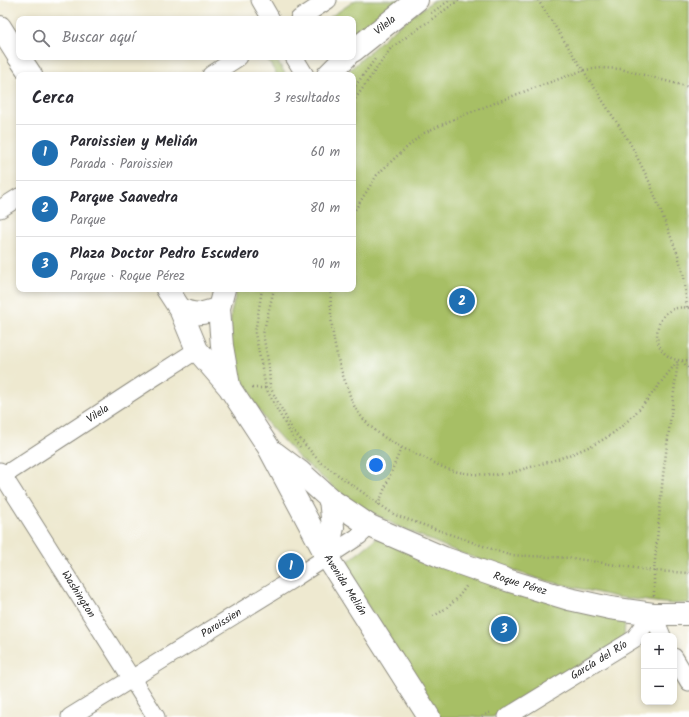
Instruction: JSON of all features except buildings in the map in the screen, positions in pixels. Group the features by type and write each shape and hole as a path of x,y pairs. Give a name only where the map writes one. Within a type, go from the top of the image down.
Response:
{"street":[{"path":"260,0 269,16"},
{"path":"304,16 328,0"},
{"name":"Vilela","path":"356,49 417,0"},
{"path":"0,26 16,52"},
{"path":"21,60 29,72"},
{"path":"216,72 234,60"},
{"path":"296,60 303,72"},
{"path":"331,72 343,60"},
{"path":"0,209 16,199"},
{"name":"Avenida Melián","path":"170,292 180,309 197,350 229,387 269,448 327,557 429,717"},
{"path":"180,309 190,313 201,314 222,299"},
{"path":"222,299 222,346 229,387"},
{"name":"Vilela","path":"1,475 197,350"},
{"name":"Avenida Melián","path":"269,448 299,471 330,499 370,526"},
{"name":"Washington","path":"1,475 156,717"},
{"path":"327,557 333,527 330,499"},
{"name":"Paroissien","path":"70,717 327,557 359,536 370,526"},
{"name":"Roque Pérez","path":"370,526 444,558 507,580 569,599 610,608 654,614"},
{"path":"661,633 654,614 689,614"},
{"name":"García del Río","path":"501,713 634,639 654,614"},
{"path":"677,663 689,682"}],"path":[{"path":"356,98 391,48 459,0"},
{"path":"538,0 630,143 649,181 678,255 684,277 688,308 678,308 669,311 662,318 656,334 658,343 663,352 670,358 678,361 689,360"},
{"path":"356,208 377,175 396,156 422,134 456,118 584,70 601,68 621,69 689,87"},
{"path":"262,292 255,333 266,388 295,441 304,452"},
{"path":"273,292 263,334 269,366 270,387 293,431 320,462 379,504 395,514 509,555 572,558 654,571 689,573"},
{"path":"331,292 330,308 334,341 342,373 355,409 368,424 388,441 451,470 476,474 505,474 570,456 604,439 626,423 644,404 658,384 678,361"},
{"path":"654,614 654,571 663,476 678,361"},
{"path":"682,361 689,369"},
{"path":"370,526 401,448"},
{"path":"433,616 447,609 458,597 470,579"},
{"path":"482,717 501,713"}],"green space":[{"path":"356,0 400,0 356,36 356,16 332,16"},
{"path":"434,0 689,0 689,603 672,604 616,597 539,579 460,553 395,525 350,501 298,457 268,424 240,380 230,341 231,313 236,292 356,292 356,72 347,72 391,32"},
{"path":"268,60 277,60 284,72 275,72"},
{"path":"377,538 625,620 624,638 493,717 440,717 347,574 347,562"}],"place":[{"name":"Parque Saavedra","path":"462,301"},
{"name":"Paroissien y Melián","path":"291,566"},
{"name":"Plaza Doctor Pedro Escudero","path":"504,629"}]}
